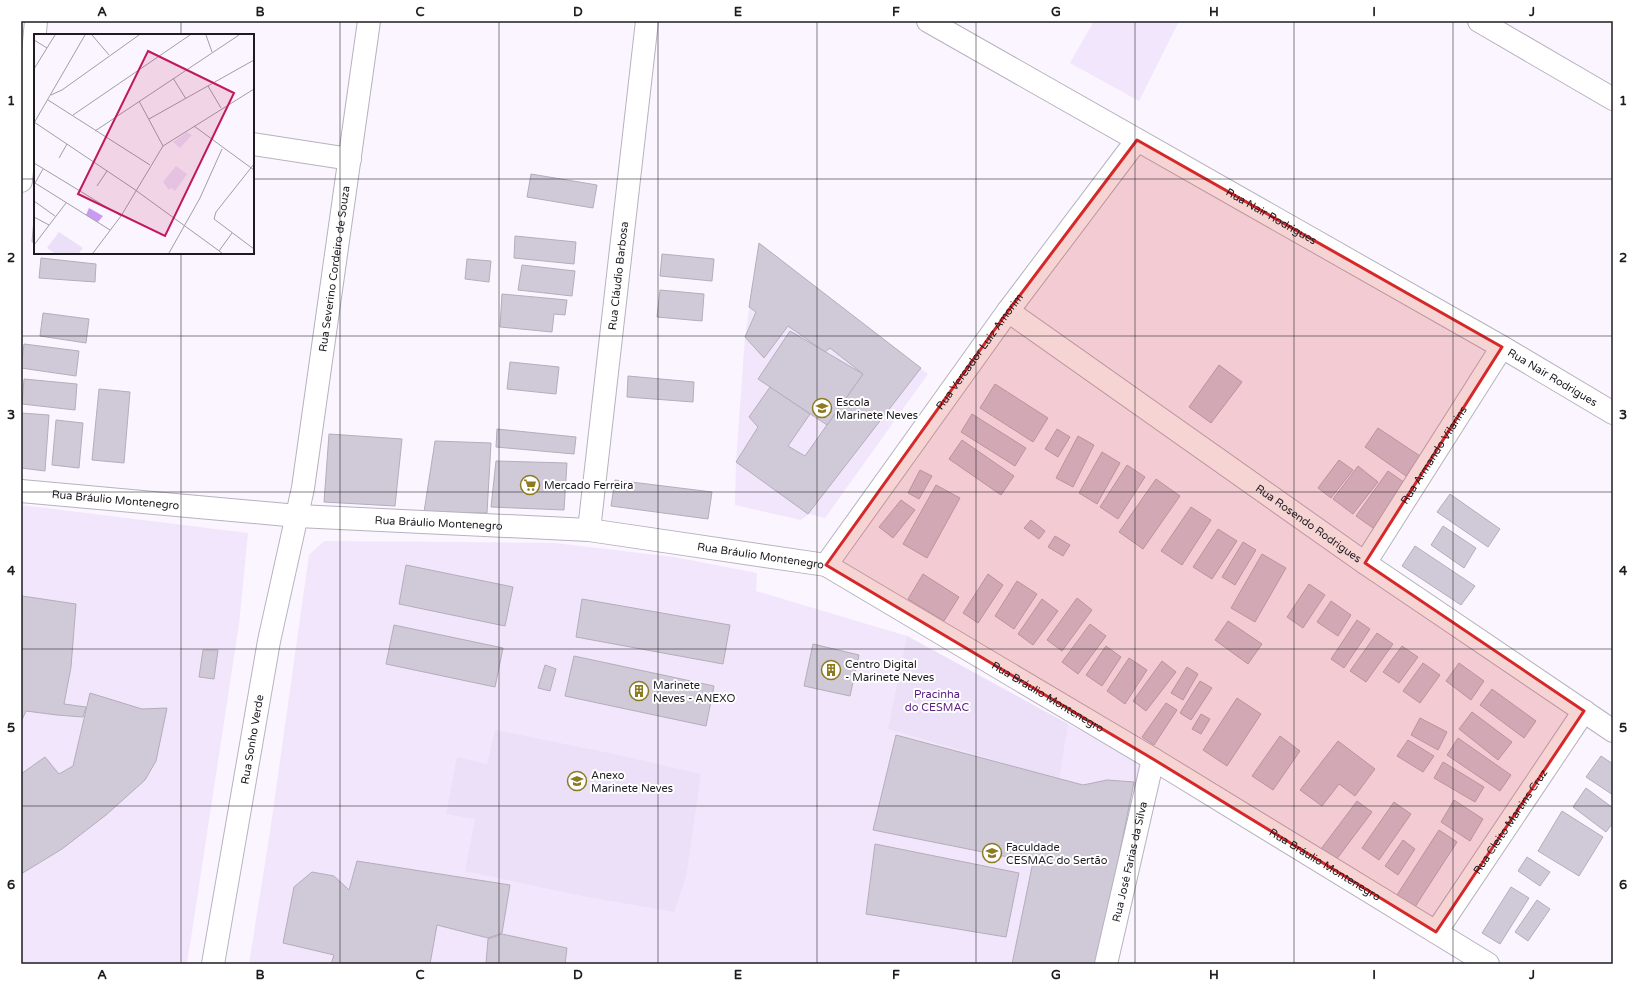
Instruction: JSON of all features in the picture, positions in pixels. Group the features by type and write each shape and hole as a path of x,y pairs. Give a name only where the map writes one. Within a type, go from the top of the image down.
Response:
{"street":[{"path":"35,34 36,21"},
{"name":"Rua Severino Cordeiro de Souza","path":"298,516 305,481 369,21"},
{"name":"Rua Cláudio Barbosa","path":"589,530 647,21"},
{"name":"Rua Nair Rodrigues","path":"928,21 1502,347 1613,413"},
{"path":"1479,21 1613,99"},
{"path":"21,181 34,42"},
{"name":"Rua Vereador Luiz Amorim","path":"826,565 1008,312 1137,140"},
{"path":"254,144 350,159"},
{"name":"Rua Rosendo Rodrigues","path":"1008,312 1365,563 1613,731"},
{"name":"Rua Armando Vilarins","path":"1365,563 1502,347"},
{"name":"Rua Bráulio Montenegro","path":"21,491 298,516 589,530 826,565 1153,759 1488,964"},
{"name":"Rua Sonho Verde","path":"213,964 269,641 298,516"},
{"name":"Rua Cleito Martins Cruz","path":"1436,932 1584,711"},
{"name":"Rua José Farias da Silva","path":"1106,964 1153,759"}],"highlighted area":[{"path":"1137,140 1502,347 1365,563 1584,711 1436,932 1153,759 826,565 1008,311"}],"shaded area":[{"path":"1094,21 1179,21 1139,101 1070,63"},
{"name":"Escola Marinete Neves","path":"759,243 928,374 825,518 809,514 801,520 735,505 736,462 745,337"},
{"path":"21,505 248,533 239,624 187,964 21,964"},
{"name":"Anexo Marinete Neves","path":"324,541 555,543 674,557 757,573 756,591 907,636 1147,767 1100,964 249,964 270,832 309,555"}],"green space":[{"name":"Pracinha do CESMAC","path":"907,636 1068,724 1059,779 888,729"},
{"path":"495,730 614,754 701,774 686,877 674,912 577,895 465,871 475,819 446,814 457,757 487,764"}],"building":[{"path":"531,174 597,185 593,208 527,197"},
{"path":"34,218 34,242 32,242"},
{"path":"515,236 576,242 574,264 514,258"},
{"name":"Escola Marinete Neves","path":"759,243 921,368 808,514 736,462 758,427 749,417 770,387 810,414 788,446 805,456 863,374 830,348 825,352 788,326 764,358 745,337 756,312 749,307"},
{"path":"662,254 714,259 712,281 660,276"},
{"path":"41,258 96,264 95,282 39,278"},
{"path":"467,259 491,261 489,282 465,279"},
{"path":"522,265 575,271 572,296 518,290"},
{"path":"660,290 704,294 702,321 657,317"},
{"path":"502,294 567,300 565,315 554,314 552,332 500,327"},
{"path":"43,313 89,319 86,343 40,336"},
{"path":"790,331 863,374 827,425 758,379"},
{"path":"24,344 79,351 76,376 21,368"},
{"path":"510,362 559,367 556,394 507,389"},
{"path":"1219,365 1242,382 1211,423 1189,407"},
{"path":"628,376 694,382 693,402 627,397"},
{"path":"24,379 77,384 75,410 22,404"},
{"path":"995,384 1048,418 1033,442 980,408"},
{"path":"99,389 130,392 124,463 92,460"},
{"path":"21,413 49,415 45,471 21,468"},
{"path":"972,414 1026,448 1015,466 961,432"},
{"path":"56,420 83,423 79,468 52,465"},
{"path":"1378,428 1420,456 1406,476 1365,447"},
{"path":"497,429 576,437 574,454 496,447"},
{"path":"1057,429 1070,437 1058,457 1045,449"},
{"path":"329,434 402,439 395,506 324,502"},
{"path":"1078,436 1094,445 1073,487 1056,478"},
{"path":"962,440 1014,476 1001,495 949,459"},
{"path":"435,441 491,443 487,513 424,512"},
{"path":"1102,452 1120,463 1097,504 1079,493"},
{"path":"1339,460 1353,470 1331,498 1318,488"},
{"name":"Mercado Ferreira","path":"496,461 567,463 564,510 491,507"},
{"path":"1127,465 1145,477 1118,519 1100,507"},
{"path":"1358,466 1378,482 1353,514 1333,499"},
{"path":"920,470 932,476 919,499 908,493"},
{"path":"1388,471 1405,483 1373,528 1356,516"},
{"path":"1156,479 1180,496 1143,549 1119,532"},
{"path":"615,480 712,492 708,519 611,506"},
{"path":"936,485 960,498 927,558 903,544"},
{"path":"1450,494 1500,529 1488,547 1437,512"},
{"path":"901,500 915,510 893,538 879,527"},
{"path":"1191,507 1211,520 1182,565 1161,551"},
{"path":"1031,520 1045,531 1039,539 1024,528"},
{"path":"1443,526 1476,548 1464,568 1431,545"},
{"path":"1218,529 1237,541 1212,579 1193,567"},
{"path":"1055,536 1070,545 1063,556 1048,547"},
{"path":"1243,542 1256,550 1235,585 1222,577"},
{"path":"1415,546 1475,586 1461,605 1402,566"},
{"path":"1262,554 1286,568 1255,622 1231,608"},
{"path":"406,565 513,587 505,626 399,604"},
{"path":"923,574 959,597 944,621 908,599"},
{"path":"988,574 1003,585 978,623 963,613"},
{"path":"1017,581 1037,594 1014,629 995,616"},
{"path":"1309,584 1325,595 1303,628 1287,617"},
{"path":"22,596 76,604 71,667 64,704 86,707 83,717 26,711 21,722"},
{"path":"1077,598 1092,610 1062,651 1047,640"},
{"name":"Marinete Neves - ANEXO","path":"582,599 730,625 723,664 576,637"},
{"path":"1042,599 1058,611 1033,645 1018,634"},
{"path":"1331,601 1351,615 1338,636 1317,622"},
{"path":"1357,620 1370,629 1344,668 1331,659"},
{"path":"1228,621 1262,644 1248,664 1215,640"},
{"path":"1090,624 1106,636 1078,674 1062,662"},
{"path":"394,625 503,648 495,687 386,664"},
{"path":"1377,633 1393,644 1366,682 1350,671"},
{"name":"Centro Digital - Marinete Neves","path":"813,644 859,655 850,696 804,686"},
{"path":"1106,646 1121,657 1102,686 1086,675"},
{"path":"1402,646 1418,657 1399,683 1383,672"},
{"path":"203,650 218,650 214,679 199,677"},
{"name":"Marinete Neves - ANEXO","path":"574,656 714,686 706,726 565,696"},
{"path":"1129,658 1147,670 1125,704 1107,691"},
{"path":"1162,661 1176,672 1146,711 1133,701"},
{"path":"1423,663 1440,675 1420,703 1403,691"},
{"path":"1459,663 1484,681 1471,700 1446,681"},
{"path":"545,665 556,669 550,691 538,688"},
{"path":"1187,667 1198,674 1183,700 1171,693"},
{"path":"1200,681 1212,688 1191,720 1180,713"},
{"path":"1492,689 1536,721 1524,738 1480,705"},
{"path":"90,693 142,709 167,708 156,761 145,780 106,815 62,849 21,874 21,774 45,757 59,774 73,766"},
{"path":"1237,698 1261,714 1227,766 1203,750"},
{"path":"1166,703 1177,710 1154,745 1142,737"},
{"path":"1472,712 1512,742 1498,760 1459,729"},
{"path":"1201,714 1210,719 1201,734 1192,729"},
{"path":"1420,718 1447,732 1438,750 1411,735"},
{"path":"896,735 1083,785 1107,780 1134,782 1097,964 1012,964 1033,862 873,830"},
{"path":"1280,736 1300,751 1273,790 1252,776"},
{"path":"1458,738 1511,775 1500,791 1447,755"},
{"path":"1408,740 1434,756 1423,772 1397,756"},
{"path":"1338,741 1375,769 1355,796 1339,784 1322,806 1300,790"},
{"path":"1601,756 1613,764 1613,795 1586,777"},
{"path":"1443,762 1484,787 1475,802 1434,778"},
{"path":"1586,788 1613,808 1613,823 1606,832 1573,807"},
{"path":"1454,800 1483,819 1470,841 1441,822"},
{"path":"1357,801 1372,812 1336,860 1321,849"},
{"path":"1394,802 1411,814 1379,860 1362,848"},
{"path":"1562,811 1603,837 1579,876 1538,851"},
{"path":"1439,830 1457,842 1413,910 1395,898"},
{"path":"1403,840 1415,849 1398,875 1385,866"},
{"path":"875,844 1019,873 1006,937 866,914"},
{"path":"1527,857 1550,872 1540,886 1518,871"},
{"path":"357,861 510,885 502,933 488,938 437,925 430,964 331,964 334,955 283,943 294,887 312,872 334,876 349,890"},
{"path":"1511,887 1529,898 1500,944 1482,933"},
{"path":"1537,900 1550,909 1528,941 1515,932"},
{"path":"502,934 567,948 565,964 486,964 488,939"}],"place":[{"name":"Escola Marinete Neves","path":"822,408"},
{"name":"Mercado Ferreira","path":"530,485"},
{"name":"Centro Digital - Marinete Neves","path":"831,670"},
{"name":"Marinete Neves - ANEXO","path":"639,691"},
{"name":"Anexo Marinete Neves","path":"577,781"},
{"name":"Faculdade CESMAC do Sertão","path":"992,853"}]}
